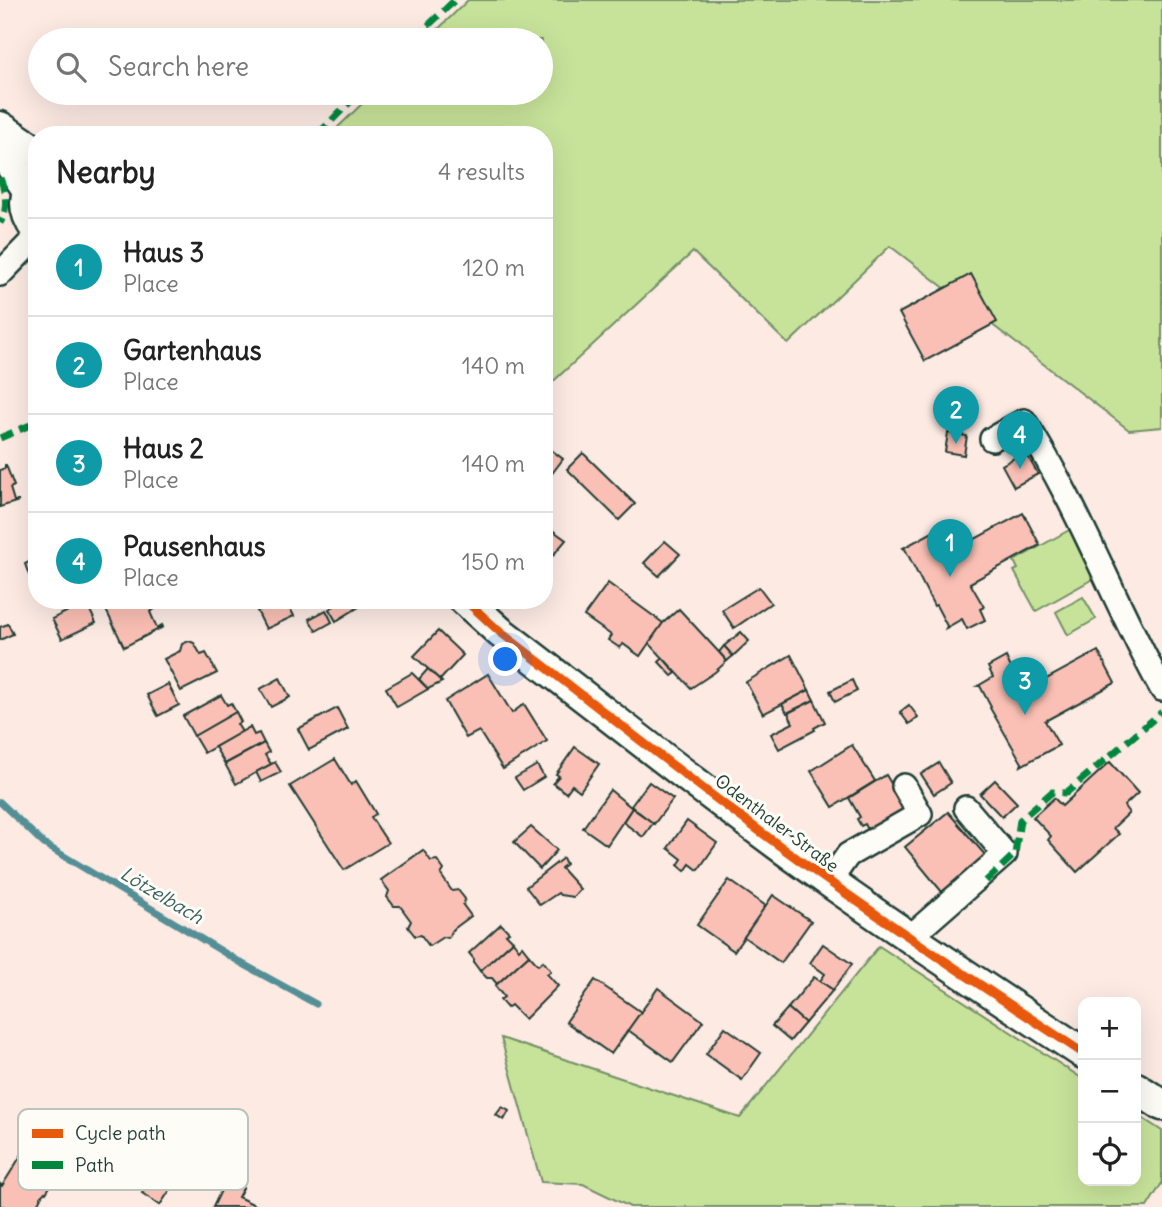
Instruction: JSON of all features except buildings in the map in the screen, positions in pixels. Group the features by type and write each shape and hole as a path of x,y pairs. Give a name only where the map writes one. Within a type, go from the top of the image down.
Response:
{"main road":[{"path":"0,127 28,146"},
{"path":"0,149 28,179"},
{"name":"Odenthaler Straße","path":"475,609 725,805 909,938 1078,1050"},
{"path":"1141,1091 1162,1105"}],"street":[{"path":"0,274 28,245"},
{"path":"992,439 1024,421 1080,522 1133,637 1162,690"},
{"path":"829,881 848,855 920,814 904,786"},
{"path":"909,938 1005,853 966,808"}],"green space":[{"path":"468,0 1162,0 1162,427 1129,430 890,246 788,344 693,252 553,382 553,126 339,126 361,105 553,105 553,28 439,28"},
{"path":"1071,529 1098,576 1036,611 1014,571 1018,569 1014,561"},
{"path":"1083,597 1096,619 1068,635 1056,612"},
{"path":"879,946 1078,1076 1078,1186 1141,1186 1141,1117 1162,1131 1162,1183 1147,1207 630,1207 583,1184 541,1182 501,1038 740,1118"}],"waterway":[{"name":"Lötzelbach","path":"0,802 44,844 243,964 316,1004"}],"marked path":[{"path":"426,28 455,0"},
{"path":"326,126 347,105"},
{"path":"0,178 6,200 0,223"},
{"path":"0,438 28,426"},
{"path":"986,881 1015,854 1020,820 1052,792 1066,793 1162,712"}],"cycle path":[{"path":"475,609 500,632 789,852 922,946 1078,1050"}],"place":[{"name":"Gartenhaus","path":"956,444"},
{"name":"Pausenhaus","path":"1020,469"},
{"name":"Haus 3","path":"950,577"},
{"name":"Haus 2","path":"1025,715"}]}
